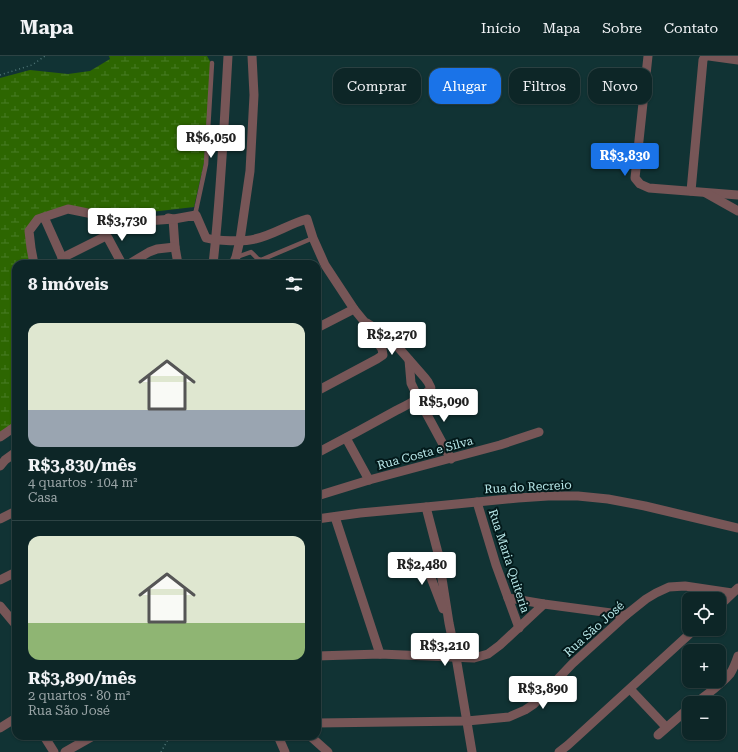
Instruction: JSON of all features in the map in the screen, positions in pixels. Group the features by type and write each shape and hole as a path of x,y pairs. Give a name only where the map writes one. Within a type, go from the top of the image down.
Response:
{"street":[{"path":"214,260 223,146 228,56"},
{"path":"235,260 240,240 250,171 254,95 252,56"},
{"path":"648,56 635,178 640,184 649,188 738,195"},
{"path":"691,191 703,60 705,56 738,60"},
{"path":"704,192 738,211"},
{"path":"33,260 29,231 38,219 68,209 132,222 168,218 174,219 195,214 197,215 206,238 216,240 257,239 307,219 319,260"},
{"path":"44,217 64,260"},
{"path":"168,218 173,219 177,260"},
{"path":"66,260 106,236 120,260"},
{"path":"136,260 157,249 175,247"},
{"path":"321,266 363,320 382,349 383,355 321,389"},
{"path":"321,326 354,309"},
{"path":"321,451 418,398 431,388 426,378 397,346 381,332 363,320"},
{"path":"409,360 411,383 451,459"},
{"path":"0,437 12,429"},
{"name":"Rua Costa e Silva","path":"321,495 369,480 500,445 539,432"},
{"path":"346,438 369,480"},
{"path":"0,466 12,455"},
{"name":"Rua do Recreio","path":"321,519 360,513 477,502 548,496 578,496 608,499 645,506 738,528"},
{"name":"Rua Maria Quiteria","path":"477,502 496,565 519,628"},
{"path":"426,507 438,553 472,752"},
{"path":"0,519 12,513"},
{"path":"336,517 380,654"},
{"path":"438,553 429,564 428,570 449,623"},
{"path":"0,580 12,574"},
{"name":"Rua São José","path":"321,723 467,721 510,717 534,704 572,664 626,615 651,596 668,587 685,586 735,590"},
{"name":"Rua São José","path":"726,599 735,590"},
{"path":"508,598 626,615"},
{"path":"321,656 380,654 474,658 488,654 500,645 544,604"},
{"path":"0,606 12,620"},
{"path":"559,752 687,636"},
{"path":"705,696 723,681 730,673 738,656"},
{"path":"630,689 666,727"},
{"path":"658,735 682,714"},
{"path":"0,728 12,720"},
{"path":"46,740 54,752"},
{"path":"69,751 87,740"},
{"path":"280,740 285,752"},
{"path":"314,740 328,752"}],"lane":[{"path":"195,214 206,164 212,63"},
{"path":"261,260 312,238"},
{"path":"237,260 251,252 258,260"}],"path":[{"path":"0,75 32,65 45,56"},
{"path":"162,752 168,740"}],"green space":[{"path":"109,56 207,56 211,63 204,163 194,207 115,214 68,206 27,230 31,260 12,260 12,424 0,434 0,78 30,70 68,74 90,71 110,59"}]}
